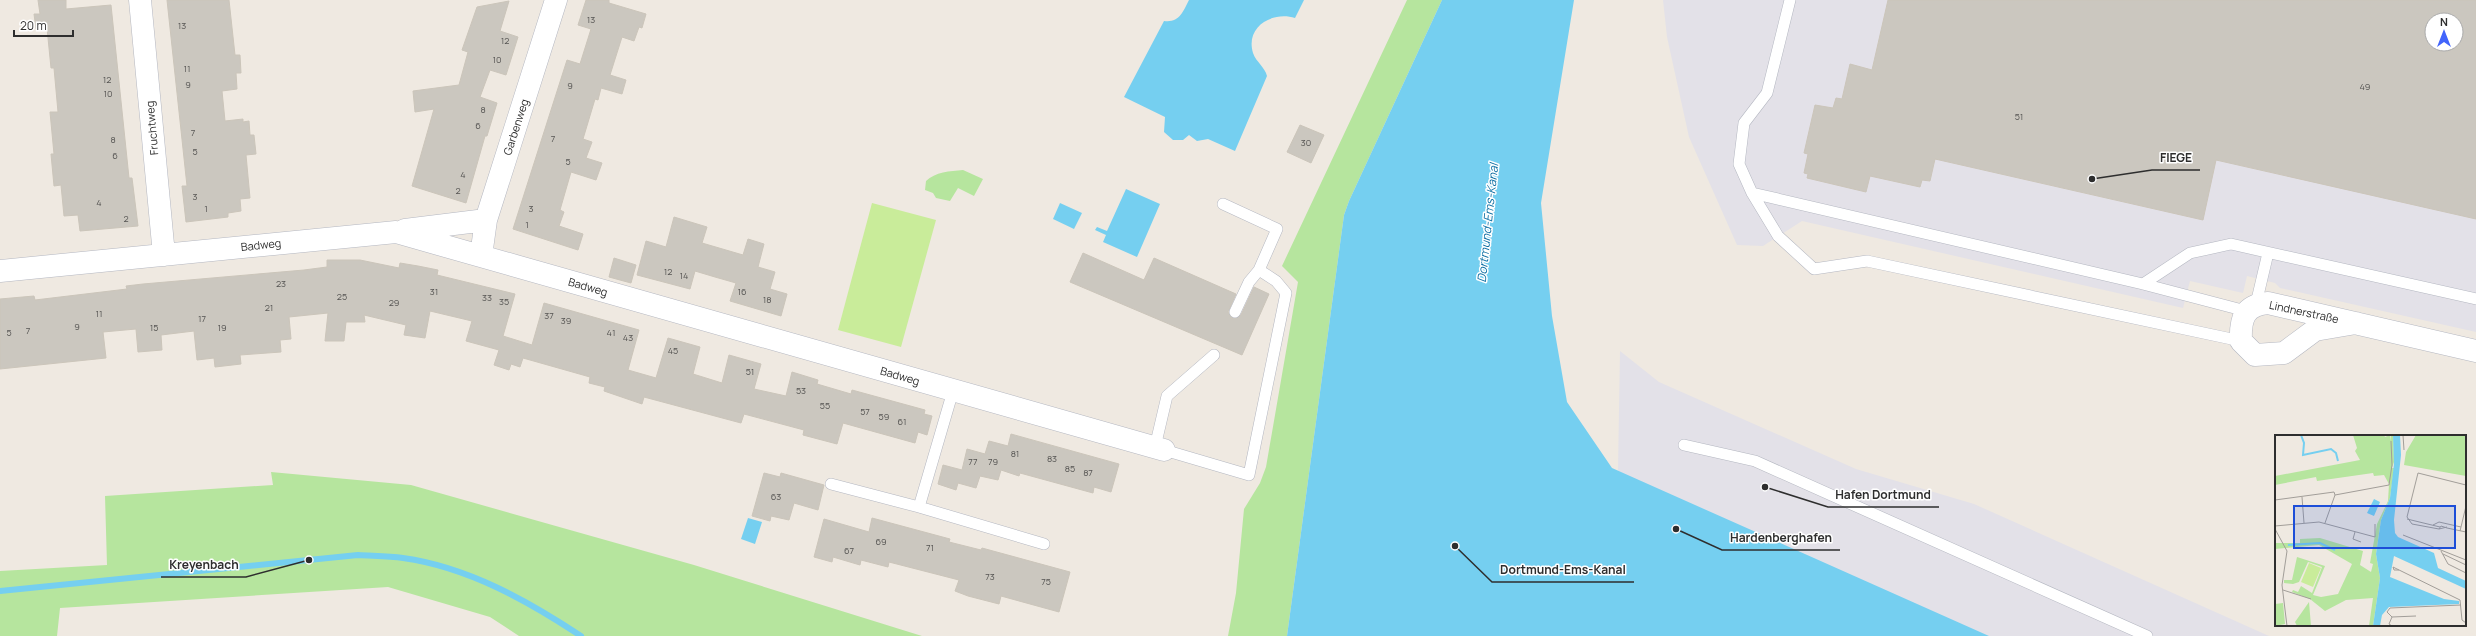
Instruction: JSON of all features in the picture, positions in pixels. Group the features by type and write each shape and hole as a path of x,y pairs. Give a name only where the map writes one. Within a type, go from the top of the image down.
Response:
{"street":[{"name":"Fruchtweg","path":"140,0 164,255"},
{"name":"Garbenweg","path":"481,256 486,220 556,0"},
{"path":"396,232 486,220"},
{"name":"Badweg","path":"0,271 396,232 1160,449"},
{"name":"Lindnerstraße","path":"2251,308 2268,303 2476,351"},
{"path":"2241,341 2240,325 2251,308"},
{"name":"Lindnerstraße","path":"2241,341 2255,355 2284,353 2315,330 2356,323"}],"lane":[{"path":"1790,0 1767,94 1744,123 1739,164 1752,193 1778,236 1814,269 1867,261 2241,341"},
{"path":"1752,193 2251,308 2268,253"},
{"path":"1223,204 1278,229 1259,270 1249,282 1235,312"},
{"path":"2143,284 2190,253 2231,244 2476,299"},
{"path":"1214,355 1168,396 1160,449 1249,475 1286,293 1276,281 1259,270"},
{"path":"919,507 953,391"},
{"path":"1684,445 1755,461 2147,636"},
{"path":"831,484 919,507 1044,544"}],"shaded area":[{"path":"1663,0 2476,0 2476,332 2280,288 2275,283 2247,276 2243,293 2190,281 2183,308 1802,221 1763,246 1737,245 1689,137 1667,37"},
{"path":"1620,351 1659,382 1856,469 1974,504 2269,636 1574,636 1618,470"}],"green space":[{"path":"1407,0 1442,0 1349,201 1344,215 1287,636 1228,636 1236,593 1244,509 1260,483 1266,467 1298,282 1282,266"},
{"path":"963,170 983,179 974,196 958,188 950,201 936,198 933,193 925,190 926,181 930,178 938,174"},
{"path":"872,203 936,220 901,347 838,330"},
{"path":"271,472 411,485 694,565 922,636 519,636 490,617 388,587 60,608 57,636 0,636 0,571 107,565 105,496 273,485"}],"water":[{"path":"1189,0 1304,0 1295,18 1287,16 1270,19 1257,28 1253,35 1253,53 1267,76 1235,151 1208,139 1197,141 1189,135 1183,140 1173,140 1164,132 1165,117 1124,97 1164,21 1173,20 1180,16"},
{"path":"1442,0 1574,0 1541,203 1552,316 1567,402 1612,468 1989,636 1287,636 1344,215 1349,201"},
{"path":"1126,189 1160,204 1137,257 1103,242 1106,235 1095,230 1097,227 1107,231"},
{"path":"1060,203 1082,213 1074,229 1053,219"},
{"path":"748,518 762,522 755,544 741,539"}],"building":[{"path":"38,0 66,0 66,9 111,5 129,178 132,178 138,226 80,231 78,215 64,216 61,185 54,186 51,154 54,154 50,112 58,112 54,68 51,68 47,28 36,29 34,14 40,14"},
{"path":"167,0 229,0 235,55 240,55 241,73 236,73 237,89 222,91 225,121 243,119 243,122 249,121 250,135 254,135 256,154 246,155 250,198 240,199 241,211 228,213 228,217 186,222 182,186 187,186"},
{"path":"586,0 609,0 609,3 646,14 642,28 639,27 634,41 622,37 610,75 626,80 622,94 601,88 598,100 595,99 583,139 592,142 586,158 602,163 596,180 571,172 560,210 564,212 559,226 583,234 578,250 513,229 567,60 580,64 591,29 578,25"},
{"path":"1888,0 2476,0 2476,219 2216,160 2203,220 1935,159 1930,181 1922,180 1920,187 1870,176 1866,192 1807,178 1808,174 1804,173 1808,154 1804,153 1815,105 1833,108 1836,98 1842,99 1850,64 1872,70"},
{"path":"509,1 500,31 518,37 506,75 490,70 480,97 497,103 487,136 485,136 466,203 412,186 434,109 415,112 413,91 459,85 468,52 462,50 477,7"},
{"path":"1300,125 1324,135 1311,163 1287,152"},
{"path":"674,217 707,227 702,243 743,255 748,239 764,244 758,267 775,272 770,289 787,294 781,316 730,301 736,283 695,271 690,289 637,275 646,241 666,247"},
{"path":"1083,253 1144,280 1154,258 1236,294 1228,312 1232,318 1241,315 1254,287 1269,294 1242,355 1070,282"},
{"path":"614,258 636,265 631,283 609,277"},
{"path":"327,260 360,260 399,268 400,263 418,266 438,270 437,275 515,294 503,336 532,345 544,303 639,330 628,370 656,378 668,338 700,347 693,374 722,383 729,355 761,364 754,389 786,396 792,372 818,380 817,384 851,394 852,390 925,410 924,414 932,416 927,435 918,432 915,443 843,423 837,444 803,435 804,430 744,414 741,423 644,397 642,404 604,391 605,387 589,383 590,377 523,358 520,367 511,364 509,370 494,365 499,350 466,341 472,321 430,311 425,338 404,335 406,325 364,315 365,322 346,322 344,341 325,341 328,313 289,317 291,339 280,340 281,352 240,355 241,364 215,367 214,358 197,360 194,331 161,335 162,350 138,352 136,329 103,332 106,358 0,369 0,299 34,296 35,300 127,289 126,286 143,284 304,270 327,267"},
{"path":"1011,434 1119,464 1111,492 1094,487 1093,493 1020,473 1019,476 1001,470 998,480 980,476 976,488 958,483 956,490 938,484 943,465 962,470 967,449 985,454 989,441 1008,446"},
{"path":"764,473 780,477 781,473 824,485 818,510 794,503 789,520 771,516 770,521 752,516"},
{"path":"872,518 950,539 949,542 981,550 982,548 1070,572 1059,612 1001,596 999,604 968,596 955,591 959,580 889,562 888,567 861,560 860,565 833,557 832,562 814,557 824,519 869,532"}],"waterway":[{"path":"0,591 358,555 392,557 427,562 474,577 519,598 581,636"}],"place":[{"name":"FIEGE","path":"2092,179"},
{"name":"Hafen Dortmund","path":"1765,487"},
{"name":"Hardenberghafen","path":"1676,529"},
{"name":"Dortmund-Ems-Kanal","path":"1455,546"},
{"name":"Kreyenbach","path":"309,560"}]}
